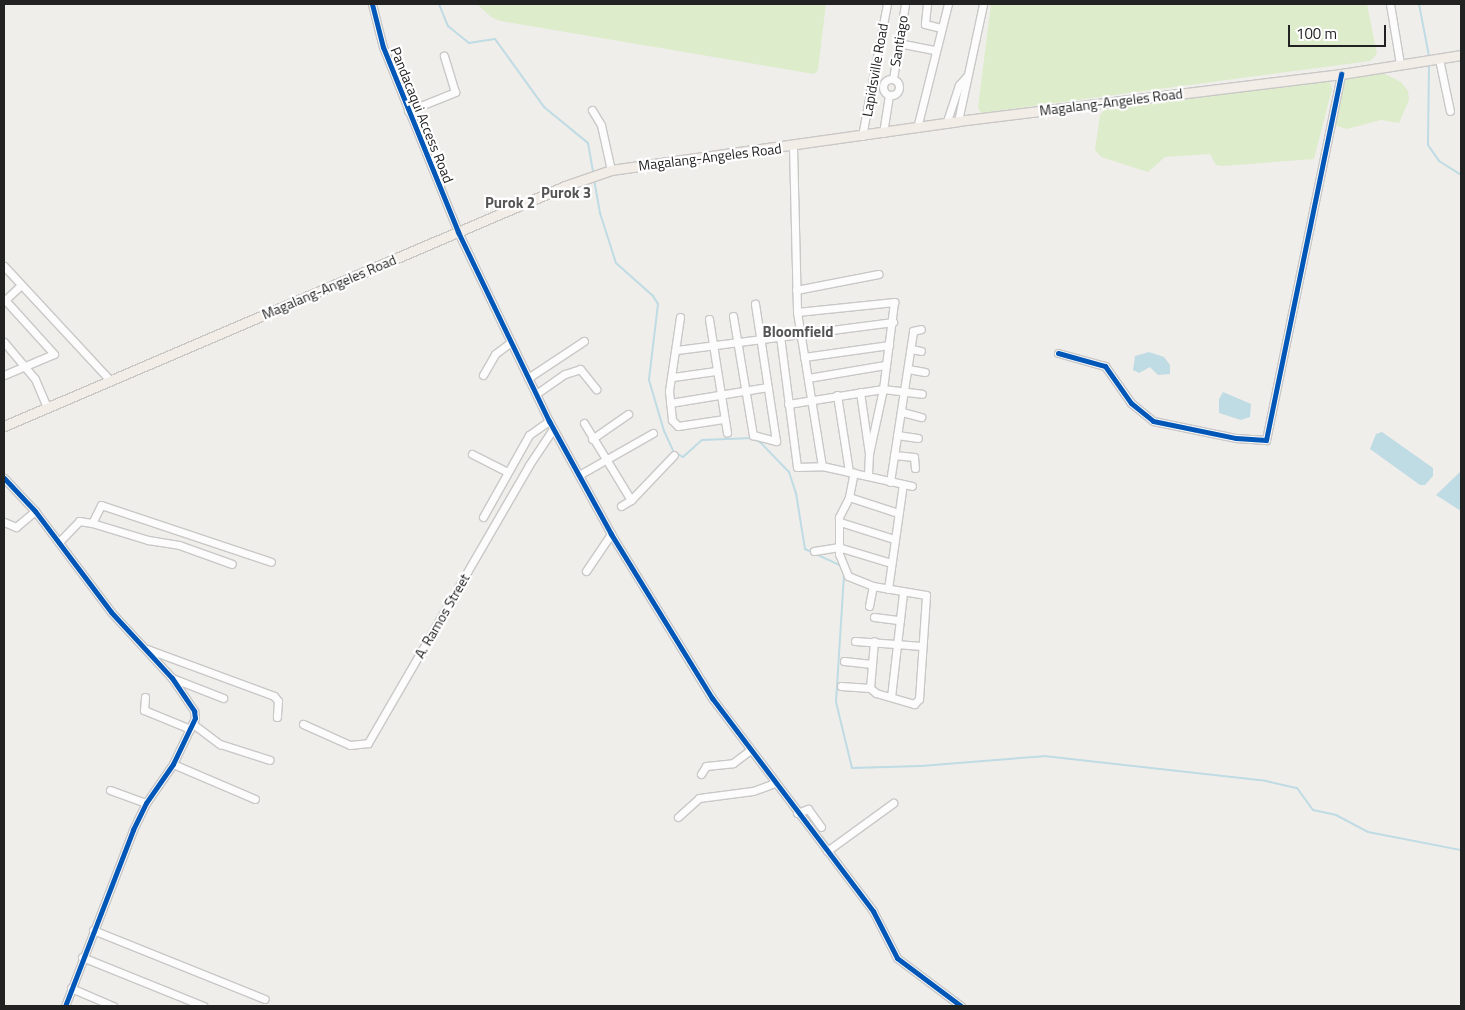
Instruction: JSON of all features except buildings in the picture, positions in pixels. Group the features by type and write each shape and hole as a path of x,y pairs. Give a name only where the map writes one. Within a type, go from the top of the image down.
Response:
{"main road":[{"name":"Magalang-Angeles Road","path":"4,426 458,232 611,170 793,146 958,121 1341,74 1461,55"}],"street":[{"name":"Pandacaqui Access Road","path":"372,4 379,36 458,232 549,422 612,534 682,652 750,750 873,911 904,966 961,1006"},
{"name":"Lapidsville Road","path":"862,136 887,4"},
{"name":"Santiago","path":"893,79 905,4"},
{"path":"928,4 925,24 941,28"},
{"path":"917,128 948,4"},
{"path":"958,121 983,4"},
{"path":"1390,4 1400,64"},
{"path":"898,43 935,50"},
{"path":"408,111 455,92 444,56"},
{"path":"1438,59 1450,111"},
{"path":"1058,353 1106,366 1131,403 1153,421 1236,438 1266,440 1341,74"},
{"path":"946,124 959,85 966,78"},
{"name":"Santiago","path":"889,96 883,90 884,84 893,79"},
{"name":"Santiago","path":"889,96 899,91 900,85 893,79"},
{"name":"Santiago","path":"883,133 889,96"},
{"path":"952,106 961,107"},
{"path":"592,110 600,125 611,170"},
{"path":"793,146 797,312 822,466"},
{"path":"4,266 110,380"},
{"path":"796,290 878,274"},
{"path":"4,375 54,354 4,300 21,285"},
{"path":"797,312 892,300 895,304 894,322 885,365 883,389 869,454 868,476"},
{"path":"733,316 744,391 753,435 776,440 755,304"},
{"path":"680,317 670,403 672,420 678,426 724,419"},
{"path":"709,319 727,433"},
{"path":"676,350 894,322"},
{"path":"890,482 912,349 913,330 920,329"},
{"path":"780,336 797,467 822,466 912,486"},
{"path":"528,378 584,341"},
{"path":"483,375 495,354 511,342"},
{"path":"4,343 35,379 47,407"},
{"path":"804,357 890,345"},
{"path":"912,349 921,351"},
{"path":"808,378 885,365"},
{"path":"536,394 565,374 580,369 596,389"},
{"path":"908,369 925,372"},
{"path":"673,377 716,370"},
{"path":"670,403 768,387"},
{"path":"788,404 883,389 922,394"},
{"path":"860,392 869,454"},
{"path":"837,395 851,472 848,497 840,514 838,547 848,576 873,586 903,593 926,595 918,702 914,704 876,693 870,688 841,686"},
{"path":"902,412 921,417"},
{"path":"592,439 628,414"},
{"path":"483,517 529,435 549,422"},
{"path":"584,424 631,500"},
{"name":"A. Ramos Street","path":"303,724 350,745 368,743 534,457 553,429"},
{"path":"579,475 653,433"},
{"path":"897,435 918,438"},
{"path":"472,454 507,472"},
{"path":"621,506 631,500 674,455"},
{"path":"894,455 914,457 915,468"},
{"path":"4,478 35,511 111,612 172,678 194,710 192,727 173,764 146,803 82,957 65,1006"},
{"path":"888,589 903,484"},
{"path":"848,497 898,513"},
{"path":"92,523 101,505 271,562"},
{"path":"4,522 20,525 35,511"},
{"path":"59,542 79,521 92,523 148,540 179,545 232,564"},
{"path":"840,522 894,539"},
{"path":"586,571 612,534"},
{"path":"814,551 838,547 891,562"},
{"path":"869,606 873,586"},
{"path":"892,697 903,593"},
{"path":"874,617 900,620"},
{"path":"855,641 922,646"},
{"path":"870,688 874,641"},
{"path":"144,648 274,696 278,701 277,717"},
{"path":"844,661 872,664"},
{"path":"172,678 223,698"},
{"path":"145,697 144,710 192,727 220,744 270,760"},
{"path":"701,774 706,766 733,763 750,750"},
{"path":"173,764 254,799"},
{"path":"678,816 699,798 754,791 775,783"},
{"path":"110,790 146,803"},
{"path":"827,851 892,804"},
{"path":"798,813 808,809 821,827"},
{"path":"93,930 265,999"},
{"path":"82,957 203,1006"},
{"path":"71,988 113,1006"}],"green space":[{"path":"477,4 826,4 818,70 814,74 500,21 491,17"},
{"path":"991,4 1367,4 1377,54 1370,61 981,113 978,107"},
{"path":"1381,72 1401,82 1408,91 1409,100 1399,123 1381,120 1347,129 1336,126 1344,78"},
{"path":"1323,81 1330,82 1332,89 1314,159 1222,166 1216,165 1210,154 1165,157 1148,172 1101,157 1095,150 1100,115 1105,109"}],"water":[{"path":"1149,352 1164,357 1170,365 1170,374 1158,375 1150,367 1139,373 1133,370 1135,356"},
{"path":"1223,392 1251,404 1250,417 1241,420 1219,413 1219,399"},
{"path":"1382,432 1433,468 1433,476 1425,485 1420,485 1370,449 1376,434"},
{"path":"1461,471 1461,511 1436,495"}],"waterway":[{"path":"439,4 448,26 469,43 495,39 544,107 588,143 593,172"},
{"path":"1419,4 1429,56"},
{"path":"1429,63 1428,145 1439,161 1461,175"},
{"path":"594,179 600,213 616,263 653,296 658,304 649,380 664,431 674,452 683,457 702,440 752,438 760,442 789,472 796,493 805,549 841,566"},
{"path":"844,575 836,702 852,768 921,766 1044,756 1266,781 1297,788 1313,810 1336,815 1368,832 1461,850"}],"cycle path":[{"path":"372,4 383,47 458,232 549,421 611,534 712,698 873,911 897,958 961,1006"},
{"path":"1058,353 1105,366 1131,403 1153,421 1236,438 1266,440 1341,74"},
{"path":"4,478 35,511 111,612 172,678 194,711 195,718 173,764 146,803 133,830 65,1006"}],"district":[{"name":"Purok 3","path":"566,193"},
{"name":"Purok 2","path":"510,203"},
{"name":"Bloomfield","path":"798,332"}]}
